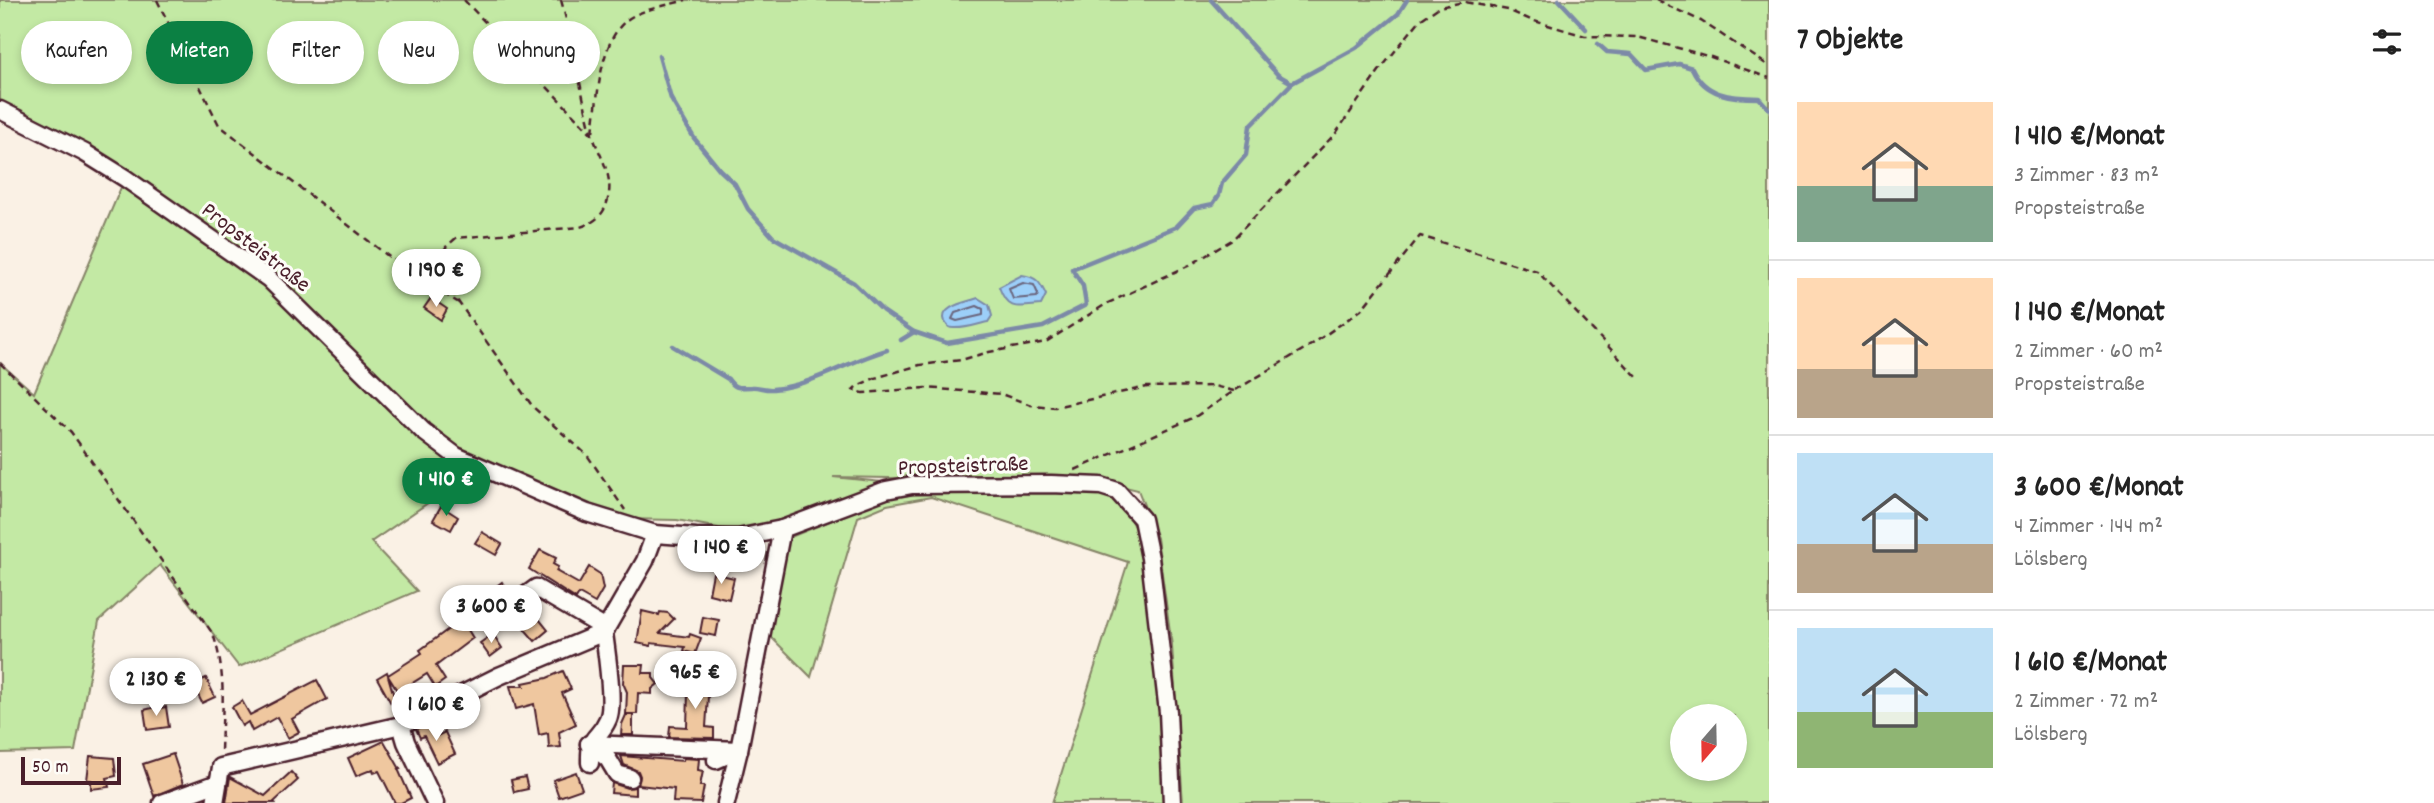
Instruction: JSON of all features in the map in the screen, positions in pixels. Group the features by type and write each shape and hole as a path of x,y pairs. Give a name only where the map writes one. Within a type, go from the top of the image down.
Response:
{"street":[{"name":"Propsteistraße","path":"0,110 85,153 125,178 270,279 423,431 448,451 587,513 655,534 738,538 782,529 897,487 1051,484 1101,486 1117,491 1142,519 1150,558 1168,712 1172,803"},
{"path":"726,803 782,529"},
{"path":"590,763 589,744 610,718 610,681 605,631 645,561 655,534"},
{"path":"514,604 536,588 605,631"},
{"path":"162,803 219,775 401,724 499,676 605,631"},
{"path":"401,724 406,742 435,803"},
{"path":"589,744 738,750"},
{"path":"589,744 608,758 617,774 630,778"},
{"path":"716,760 738,750"},
{"path":"215,803 219,775"}],"path":[{"path":"157,0 219,125 410,273 459,303"},
{"path":"464,0 592,135"},
{"path":"562,0 592,135 610,186 603,213 580,227 456,238 446,247 441,257 445,278 459,303 533,407 587,455 619,499 635,529"},
{"path":"592,135 607,53 615,30 635,16 686,0"},
{"path":"1656,0 1701,20 1769,66"},
{"path":"1234,391 1214,386 1147,387 1055,407 1031,405 1001,394 925,388 863,393 853,390 875,378 920,365 961,360 1046,342 1106,304 1190,265 1231,240 1336,133 1379,71 1420,20 1439,7 1464,2 1508,10 1531,20 1585,36 1638,37 1711,57 1769,78"},
{"path":"1051,484 1077,469 1195,417 1311,345 1361,310 1420,236 1537,271 1639,379"},
{"path":"0,363 71,432 213,634 223,674 219,775"}],"green space":[{"path":"0,0 1769,0 1769,803 1183,803 1172,646 1157,538 1138,490 1105,482 833,477 912,485 768,526 724,529 677,520 622,519 477,458 470,474 371,542 417,591 239,667 160,565 99,621 75,751 0,753 0,363 34,393 125,178 0,110"},
{"path":"1039,490 1103,492 1122,503 1150,558 1172,803 1052,803 1128,562 931,497 887,505 858,517 811,677 767,633 788,538 887,498 916,494"}],"water":[{"path":"1022,275 1035,279 1042,287 1046,295 1041,305 1015,306 1002,295 999,287"},
{"path":"978,298 989,305 992,316 988,322 963,328 948,326 944,317 950,308"}],"building":[{"path":"431,298 447,309 441,320 424,308"},
{"path":"441,506 458,517 451,530 433,520"},
{"path":"482,532 502,544 496,555 475,543"},
{"path":"540,550 556,558 553,564 558,567 556,571 579,584 589,567 600,574 603,589 595,603 579,594 576,599 529,569"},
{"path":"713,573 734,578 729,599 709,594"},
{"path":"502,582 510,594 504,604 509,613 502,618 486,594"},
{"path":"465,600 476,616 465,625 473,638 436,666 445,680 435,687 427,674 398,692 388,676 396,703 392,705 377,678 387,672 388,675 422,653 420,650 454,625 447,615"},
{"path":"642,611 659,615 660,612 668,613 674,619 660,633 689,637 690,634 701,638 695,654 684,651 685,647 637,643"},
{"path":"535,614 548,630 535,641 521,625"},
{"path":"703,617 719,620 716,636 700,633"},
{"path":"493,634 502,648 490,657 480,643"},
{"path":"624,665 644,665 643,673 653,673 658,684 652,689 652,694 638,693 637,714 626,714"},
{"path":"563,671 571,689 562,693 576,724 559,732 561,747 549,748 548,733 539,735 534,704 516,709 510,686 524,686 523,683 547,678"},
{"path":"206,678 215,697 202,703 193,685"},
{"path":"683,678 709,681 706,727 714,728 714,738 669,737 670,726 687,727 688,693 682,692"},
{"path":"317,680 327,699 292,719 299,732 288,738 277,717 252,731 248,722 242,726 232,707 242,701 250,715"},
{"path":"166,707 169,727 147,730 144,710"},
{"path":"626,715 633,715 633,735 621,735"},
{"path":"430,722 437,736 445,732 455,754 437,763 424,736 420,738 416,729"},
{"path":"384,741 400,769 411,798 401,803 395,803 379,771 374,773 373,769 356,776 348,758"},
{"path":"173,754 183,784 154,796 143,764"},
{"path":"90,756 114,758 116,776 107,778 109,787 91,789 91,780 87,780"},
{"path":"621,756 683,761 683,758 699,759 698,770 703,771 700,786 704,786 701,803 673,802 674,789 638,785 638,771 624,765"},
{"path":"291,772 298,780 275,803 226,803 230,777 265,796"},
{"path":"576,772 582,789 559,797 553,780"},
{"path":"525,777 528,789 514,792 511,780"},
{"path":"612,783 627,788 635,787 635,795 611,793"}],"waterway":[{"path":"1211,0 1278,75 1292,83"},
{"path":"901,340 914,332 947,343 1043,327 1086,305 1083,286 1072,269 1176,227 1194,208 1213,204 1222,183 1246,155 1250,126 1292,83 1356,48 1398,14 1407,0"},
{"path":"1559,0 1586,29"},
{"path":"1598,44 1607,52 1631,54 1646,70 1679,64 1692,68 1697,77 1712,90 1729,96 1759,98 1769,109"},
{"path":"659,56 671,99 694,138 735,184 748,209 773,237 854,283 883,311 914,332"},
{"path":"673,346 736,386 770,389 803,383 887,350"}]}
